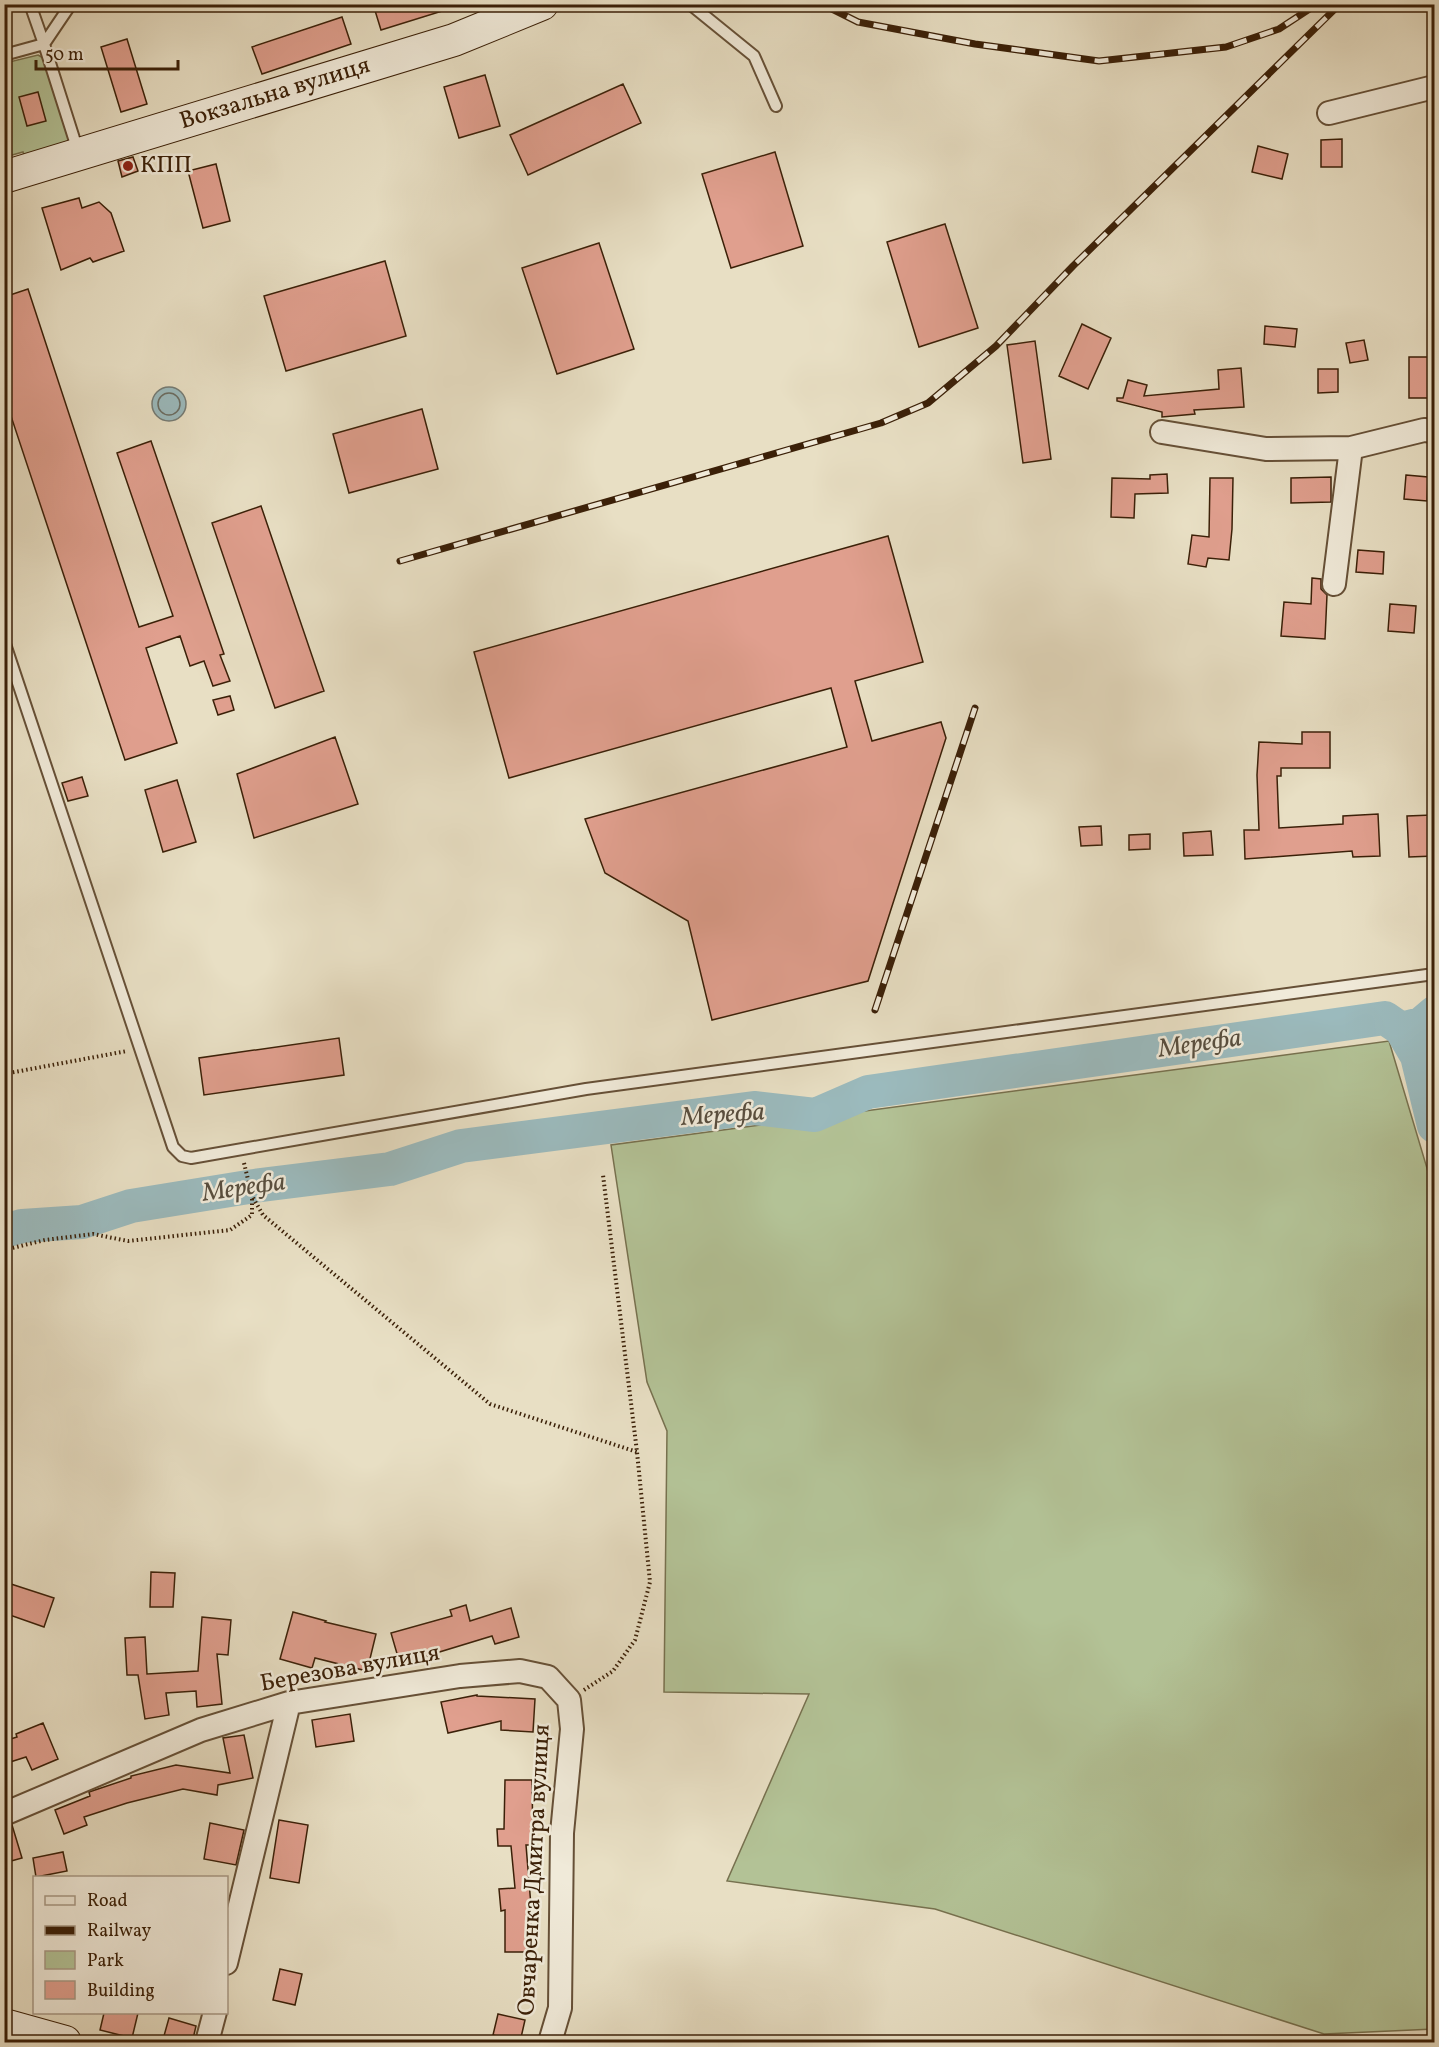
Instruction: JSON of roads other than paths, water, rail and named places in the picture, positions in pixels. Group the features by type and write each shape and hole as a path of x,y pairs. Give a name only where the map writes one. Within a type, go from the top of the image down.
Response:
{"street":[{"name":"Вокзальна вулиця","path":"4,177 454,40 542,4"},
{"path":"1329,113 1434,87"},
{"path":"1162,432 1266,449 1351,448 1424,430 1434,431"},
{"path":"1334,584 1351,448"},
{"name":"Березова вулиця","path":"4,1814 201,1731 289,1703 460,1676 520,1671 548,1677 569,1700"},
{"name":"Овчаренка Дмитра вулиця","path":"550,2043 560,2008 562,1833 572,1730 569,1700"},
{"path":"228,1955 289,1703"},
{"path":"207,2043 214,2014"},
{"path":"4,2025 65,2043"}],"lane":[{"path":"30,4 79,154"},
{"path":"4,56 44,44 71,4"},
{"path":"690,4 754,56 776,106"},
{"path":"4,641 173,1147 182,1156 191,1158 586,1089 1434,974"}],"water":[{"path":"169,387 181,392 186,404 181,416 169,421 157,416 152,404 157,392"}],"waterway":[{"name":"Мерефа","path":"4,1231 22,1226 82,1222 131,1206 254,1186 390,1169 461,1146 754,1108 815,1115 868,1092 1385,1018 1401,1029 1421,1024 1434,1013"},
{"path":"1401,1029 1417,1056 1434,1126"}],"railway":[{"path":"822,4 858,22 975,44 1099,61 1226,47 1279,29 1317,4"},
{"path":"400,561 881,423 928,403 996,346 1073,266 1340,4"},
{"path":"875,1010 975,708"}],"place":[{"name":"КПП","path":"128,166"}]}
